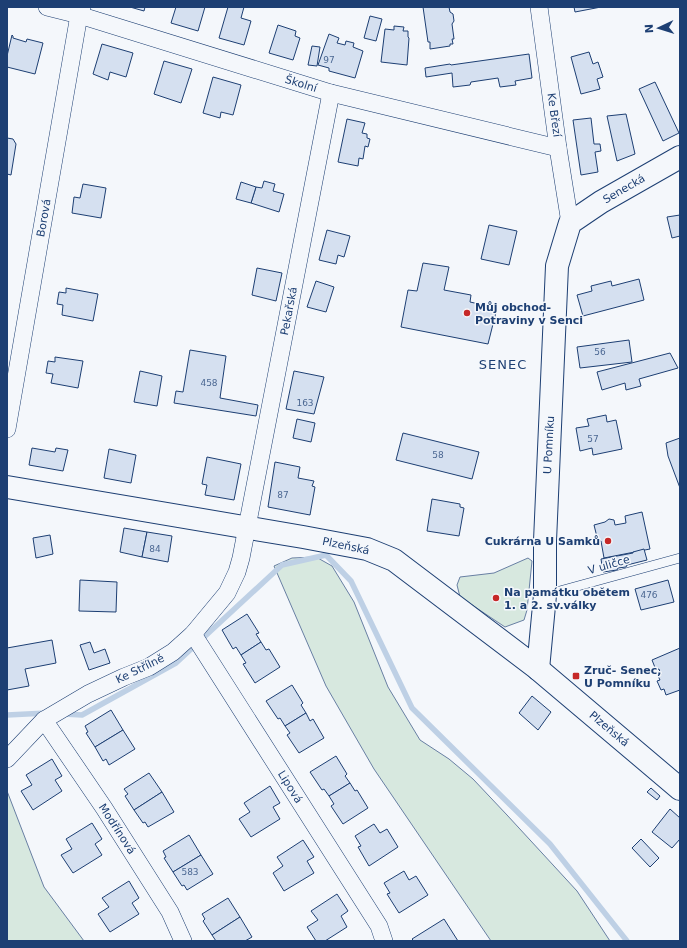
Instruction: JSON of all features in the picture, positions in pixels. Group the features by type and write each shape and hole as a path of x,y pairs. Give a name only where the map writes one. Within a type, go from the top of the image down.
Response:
{"main road":[{"name":"Senecká","path":"570,223 601,202 680,157"},
{"name":"U Pomníku","path":"538,669 545,596 545,541 557,266 570,223"},
{"name":"Plzeňská","path":"7,487 368,549 394,560 538,669 680,789"}],"street":[{"name":"Školní","path":"47,7 80,11 331,93 558,148"},
{"name":"Ke Březí","path":"539,7 558,148 570,223"},
{"name":"Borová","path":"7,430 80,11"},
{"name":"Pekařská","path":"247,528 331,93"},
{"name":"Ke Střílně","path":"7,759 44,720 88,694 161,660 173,652 192,634 221,600 232,584 241,558 247,528"},
{"name":"Lipová","path":"192,634 379,926 384,941"},
{"name":"Modřínová","path":"44,720 104,808 170,912 183,941"}],"lane":[{"name":"V uličce","path":"545,596 680,558"}],"shaded area":[{"path":"316,557 332,566 354,602 388,687 420,740 449,759 473,779 577,891 610,941 491,941 374,769 326,686 274,566 292,558"},
{"path":"528,558 532,561 527,610 524,620 505,627 460,597 457,585 460,577 494,573"},
{"path":"7,791 44,887 84,941 7,941"}],"building":[{"path":"130,7 145,7 144,11"},
{"path":"176,7 205,7 198,31 171,23"},
{"path":"228,7 244,7 241,18 251,21 244,45 219,38"},
{"path":"423,7 449,7 450,12 453,14 454,21 452,24 454,39 452,39 453,44 450,44 450,46 430,49"},
{"path":"574,7 601,7 575,12"},
{"path":"370,16 382,19 376,41 364,38"},
{"path":"278,25 296,31 295,36 300,38 293,60 269,53"},
{"path":"394,26 404,27 403,31 408,31 409,38 407,65 381,62 385,29 394,30"},
{"path":"329,34 339,38 337,43 345,45 346,41 354,43 353,47 363,51 355,78 329,71 329,68 318,65"},
{"path":"12,35 13,38 26,42 27,39 43,43 35,74 7,67 7,56"},
{"path":"102,44 133,53 126,77 110,72 108,80 93,74"},
{"path":"312,46 320,47 317,66 308,65"},
{"path":"589,52 593,64 598,62 603,77 597,79 600,89 581,94 571,57"},
{"path":"529,54 532,78 515,81 516,85 500,87 498,78 471,82 470,85 453,87 452,73 426,77 425,68"},
{"path":"164,61 192,69 181,103 154,94"},
{"path":"213,77 241,85 233,115 221,112 220,118 203,113"},
{"path":"655,82 679,133 663,141 639,89"},
{"path":"626,114 635,154 617,161 607,116"},
{"path":"591,118 594,144 600,144 601,151 595,152 598,172 581,175 573,120"},
{"path":"347,119 365,123 362,133 367,134 367,138 370,139 368,147 365,146 363,159 359,158 358,166 338,162"},
{"path":"7,138 13,139 16,144 11,175 7,174"},
{"path":"264,181 275,184 273,191 284,194 279,212 251,203 256,187 262,188"},
{"path":"241,182 256,187 251,203 236,199"},
{"path":"83,184 106,188 101,218 72,213 74,197 80,198"},
{"path":"680,215 680,236 672,238 667,217"},
{"path":"489,225 517,231 509,265 481,259"},
{"path":"327,230 350,236 344,257 338,255 336,264 319,260"},
{"path":"423,263 449,267 444,290 471,295 470,302 497,308 488,344 401,327 408,290 417,291"},
{"path":"257,268 282,273 276,301 252,295"},
{"path":"639,279 644,300 583,316 577,295 592,291 591,286 611,281 612,286"},
{"path":"316,281 334,287 326,312 307,307"},
{"path":"66,288 98,294 93,321 62,315 63,305 57,304 59,292 66,293"},
{"path":"629,340 632,362 580,368 577,347"},
{"path":"190,350 226,356 220,398 258,405 256,416 174,403 176,391 183,392"},
{"path":"670,353 678,368 639,379 641,386 626,390 625,383 602,390 597,372"},
{"path":"55,357 83,361 78,388 51,383 53,374 46,373 48,361 55,362"},
{"path":"140,371 162,376 157,406 134,402"},
{"path":"294,371 324,377 314,414 286,409"},
{"path":"606,415 607,422 616,420 622,449 593,455 592,448 580,451 576,428 589,426 587,419"},
{"path":"297,419 315,423 311,442 293,438"},
{"path":"403,433 479,452 472,479 396,460"},
{"path":"680,438 680,488 668,456 666,443"},
{"path":"32,448 55,452 56,448 68,450 63,471 29,465"},
{"path":"109,449 136,455 131,483 104,478"},
{"path":"207,457 241,464 234,500 205,495 207,485 202,484"},
{"path":"275,462 300,467 298,478 314,481 312,486 315,487 310,515 268,507"},
{"path":"432,499 460,504 460,507 464,508 459,536 427,531"},
{"path":"642,512 650,549 604,558 601,541 598,541 594,525 605,522 609,519 614,520 615,525 626,523 625,516"},
{"path":"124,528 147,532 142,557 120,552"},
{"path":"147,532 172,536 168,562 142,557"},
{"path":"50,535 53,554 36,558 33,538"},
{"path":"644,549 647,560 618,568 617,570 603,572 601,559 633,553"},
{"path":"80,580 117,582 116,612 79,611"},
{"path":"668,580 674,602 641,610 635,589"},
{"path":"247,614 259,633 256,634 261,642 241,655 236,647 233,649 222,630"},
{"path":"52,640 56,663 25,669 29,686 7,690 7,648"},
{"path":"90,642 94,653 105,649 110,663 89,670 80,645"},
{"path":"261,642 266,650 269,649 280,667 255,683 243,664 246,663 241,655"},
{"path":"680,648 680,690 666,695 664,689 661,690 657,681 660,680 658,676 661,675 659,669 656,670 652,660"},
{"path":"292,685 303,703 301,705 306,713 285,726 280,718 278,719 266,701"},
{"path":"532,696 551,712 538,730 519,713"},
{"path":"111,710 123,730 95,747 86,733 88,732 85,726"},
{"path":"306,713 310,721 313,719 324,738 299,753 287,735 290,733 285,726"},
{"path":"123,730 135,749 109,765 106,759 103,761 95,747"},
{"path":"336,756 347,774 345,776 350,783 329,796 324,789 322,790 310,772"},
{"path":"52,759 62,776 55,780 62,791 33,810 21,791 32,785 26,775"},
{"path":"149,773 162,792 134,810 125,796 128,794 124,789"},
{"path":"350,783 355,791 357,790 368,808 343,824 331,806 334,804 329,796"},
{"path":"270,786 280,803 273,807 280,819 251,837 239,819 250,812 244,803"},
{"path":"651,788 660,796 657,800 647,792"},
{"path":"162,792 174,812 148,827 145,822 143,823 134,810"},
{"path":"670,809 680,818 680,839 672,848 652,832"},
{"path":"92,823 102,839 95,844 102,855 73,873 61,855 72,849 66,839"},
{"path":"374,824 380,833 387,829 398,847 369,866 358,847 361,846 355,836"},
{"path":"189,835 201,855 173,872 164,858 166,857 163,851"},
{"path":"641,839 659,858 650,867 632,848"},
{"path":"303,840 314,857 307,861 314,873 284,891 273,873 283,866 277,857"},
{"path":"201,855 213,874 187,890 184,885 182,886 173,872"},
{"path":"404,871 409,880 416,876 428,895 399,913 387,894 390,893 384,883"},
{"path":"129,881 139,898 132,903 139,914 110,932 98,914 109,907 102,898"},
{"path":"337,894 348,911 341,916 347,927 325,941 316,941 307,927 318,920 311,911"},
{"path":"228,898 240,917 212,935 203,921 205,919 202,914"},
{"path":"240,917 252,937 245,941 216,941 212,935"},
{"path":"444,919 458,941 414,941 412,939"}],"waterway":[{"path":"63,714 82,715 176,663 282,565 326,555 351,581 412,708 550,844 627,941"},
{"path":"7,715 47,713"}],"place":[{"name":"Můj obchod- Potraviny v Senci","path":"467,313"},
{"name":"Cukrárna U Samků","path":"608,541"},
{"name":"Na památku obětem 1. a 2. sv.války","path":"496,598"},
{"name":"Zruč- Senec, U Pomníku","path":"576,676"}],"district":[{"name":"SENEC","path":"503,364"}]}
